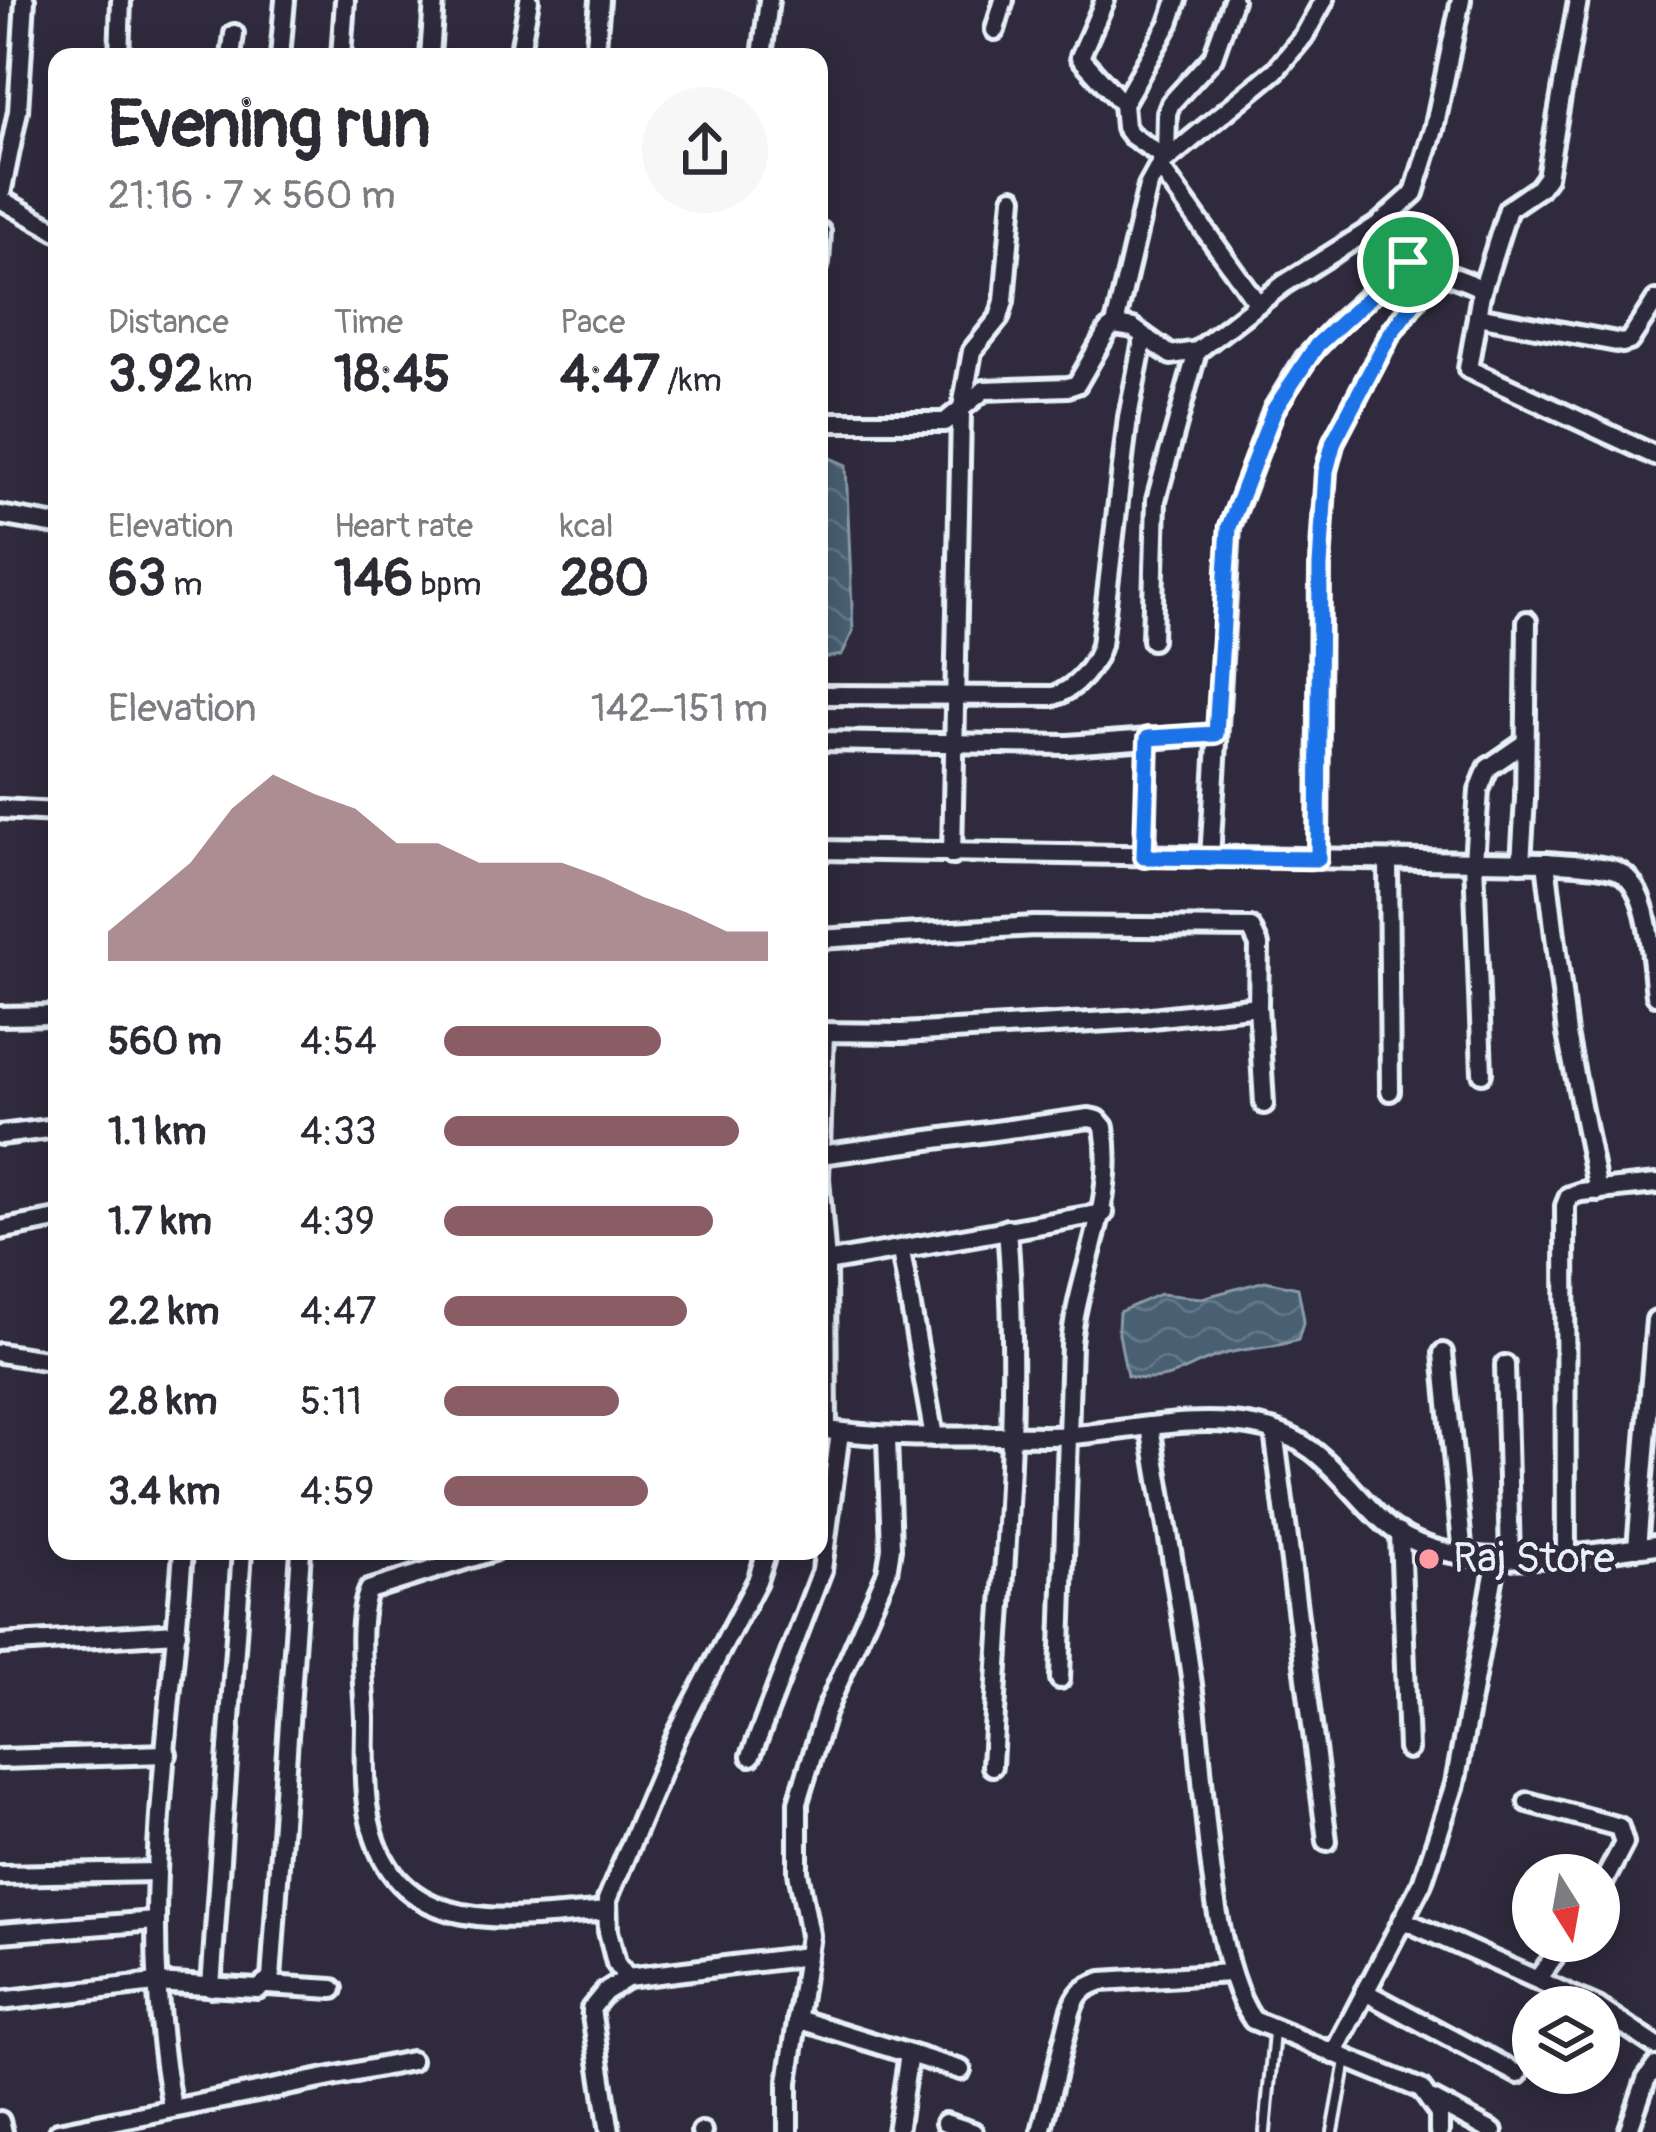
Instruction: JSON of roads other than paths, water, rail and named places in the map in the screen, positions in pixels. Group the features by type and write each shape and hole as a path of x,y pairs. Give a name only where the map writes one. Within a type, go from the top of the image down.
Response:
{"street":[{"path":"26,0 18,111 0,199 48,226"},
{"path":"119,48 121,0"},
{"path":"281,48 285,0"},
{"path":"342,48 345,0"},
{"path":"431,48 434,0"},
{"path":"521,48 529,0"},
{"path":"596,48 600,0"},
{"path":"763,48 769,0"},
{"path":"994,30 1004,0"},
{"path":"1105,0 1080,58 1124,104"},
{"path":"1177,0 1124,104 1126,128 1162,162 1258,304"},
{"path":"1162,162 1171,103 1213,57 1233,0"},
{"path":"1115,325 1148,186 1162,162 1276,70 1304,36 1324,0"},
{"path":"828,422 945,422 984,390 1077,384 1115,325 1125,325 1171,355 1197,351 1258,304 1378,225 1414,194 1434,129 1461,0"},
{"path":"1578,0 1547,177 1508,209 1481,294 1467,364 1477,377 1656,455"},
{"path":"232,48 234,34"},
{"path":"952,855 961,413 972,351 998,318 1004,301 1013,198"},
{"path":"1378,225 1387,243 1408,262 1470,283 1481,294"},
{"path":"1210,858 1229,527 1274,410 1317,345 1408,262"},
{"path":"1318,859 1320,566 1326,471 1334,441 1390,334 1437,272"},
{"path":"1477,316 1622,343 1629,341 1656,300"},
{"path":"828,695 1054,696 1074,686 1098,656 1128,417 1144,337"},
{"path":"1152,640 1156,500 1197,351"},
{"path":"0,515 48,524"},
{"path":"1520,862 1527,622"},
{"path":"828,741 1068,745 1216,734"},
{"path":"1144,857 1148,738"},
{"path":"1482,1073 1474,861 1481,779 1488,768 1523,744"},
{"path":"0,809 48,812"},
{"path":"828,850 1546,862 1612,869 1635,882 1641,893 1656,995"},
{"path":"1388,860 1390,1091"},
{"path":"1546,862 1568,1034 1598,1191"},
{"path":"828,938 1034,926 1241,927 1257,934 1264,1104"},
{"path":"828,1032 902,1033 1144,1019 1258,1006"},
{"path":"0,1016 48,1015"},
{"path":"828,1154 1098,1120 1107,1143 1104,1213 1075,1306 1060,1679"},
{"path":"0,1135 48,1129"},
{"path":"1565,1557 1564,1207 1569,1196 1656,1184"},
{"path":"828,1262 1104,1213"},
{"path":"0,1230 48,1222"},
{"path":"992,1766 1014,1436 1007,1229"},
{"path":"901,1251 934,1438"},
{"path":"828,1374 829,1430 887,1438 1068,1436 1197,1421 1274,1431 1312,1448 1384,1523 1400,1533 1463,1555 1565,1557 1646,1546 1656,1320"},
{"path":"0,1352 48,1360"},
{"path":"1443,1353 1463,1555"},
{"path":"1340,2056 1365,1992 1423,1883 1455,1784 1503,1558 1505,1365"},
{"path":"1150,1426 1194,1702 1221,1933 1242,2004 1253,2020 1421,2089 1432,2100 1493,2132"},
{"path":"1274,1431 1327,1841"},
{"path":"788,2132 788,2082 810,1934 795,1831 798,1802 826,1711 887,1572 891,1548 887,1438"},
{"path":"1400,1533 1408,1749"},
{"path":"172,2107 160,2045 154,1921 182,1560"},
{"path":"211,1987 241,1560"},
{"path":"0,2001 155,1983 258,1989 267,1984 275,1969 300,1560"},
{"path":"464,1560 369,1590 365,1599 371,1825 403,1889 434,1906 495,1917 606,1911"},
{"path":"627,1978 616,1963 607,1900 676,1734 764,1560"},
{"path":"751,1756 822,1560"},
{"path":"0,1644 177,1633"},
{"path":"0,1759 167,1754"},
{"path":"1528,1802 1619,1827 1624,1843 1618,1854"},
{"path":"0,1875 156,1872"},
{"path":"1403,1920 1555,1986"},
{"path":"0,1933 154,1921"},
{"path":"610,2132 591,2009 605,1992 627,1978 808,1956"},
{"path":"1538,1978 1550,1962"},
{"path":"1041,2132 1071,2012 1085,1987 1230,1973"},
{"path":"267,1984 333,1989"},
{"path":"1365,1992 1512,2071"},
{"path":"796,2019 961,2070"},
{"path":"1620,2022 1656,2046"},
{"path":"897,2132 909,2054"},
{"path":"58,2132 411,2061"},
{"path":"1628,2132 1646,2080 1656,2066"},
{"path":"1432,2100 1439,2114 1439,2132"},
{"path":"0,2121 3,2132"},
{"path":"945,2123 973,2132"}],"lane":[{"path":"1265,2132 1274,2030"},
{"path":"1333,2132 1340,2056"}],"water":[{"path":"828,457 846,465 853,631 842,655 828,657"},
{"path":"1265,1281 1298,1288 1304,1320 1298,1340 1221,1355 1166,1377 1127,1376 1119,1312 1160,1294 1202,1298"}],"place":[{"name":"Raj Store","path":"1429,1559"}]}
